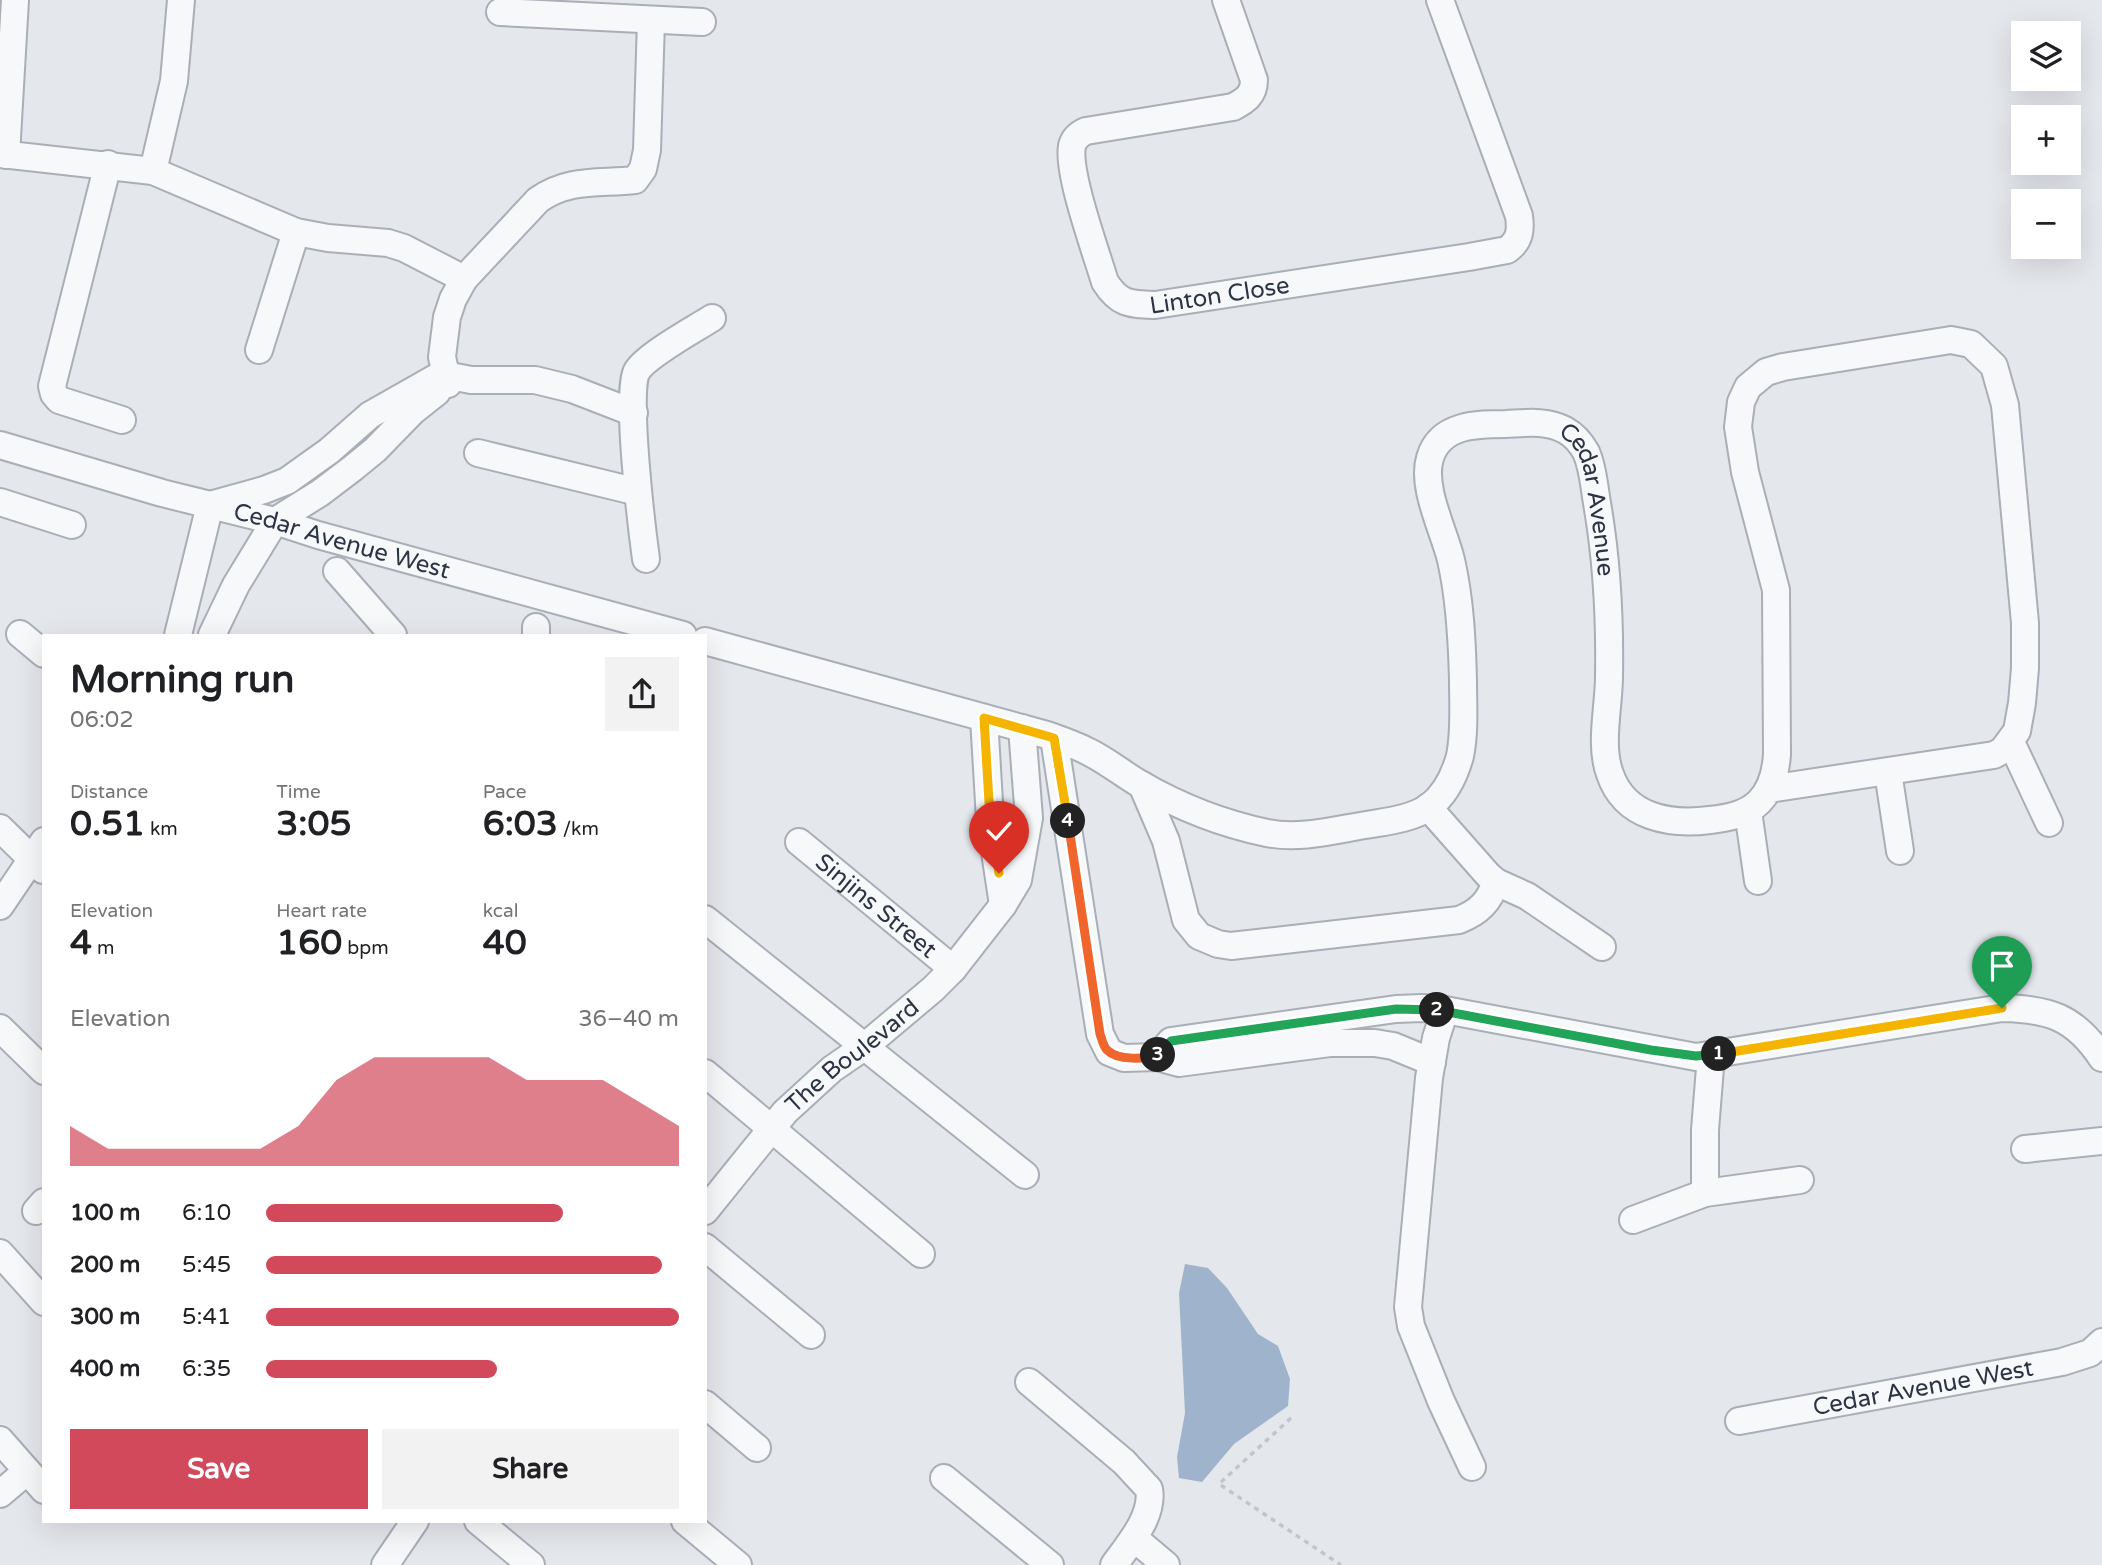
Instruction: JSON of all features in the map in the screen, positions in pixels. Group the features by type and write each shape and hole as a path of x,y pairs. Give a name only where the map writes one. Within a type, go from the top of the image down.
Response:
{"street":[{"path":"15,0 3,155 153,170 296,232 328,238 388,243 404,248 464,279"},
{"path":"153,170 174,81 181,0"},
{"name":"Linton Close","path":"1226,0 1254,80 1250,97 1233,107 1086,131 1075,138 1072,144 1072,170 1105,282 1114,296 1126,302 1155,305 1469,257 1511,247 1518,237 1519,216 1440,0"},
{"path":"500,12 702,22"},
{"path":"451,379 442,357 447,317 464,279 538,200 550,191 575,184 635,180 639,176 646,161 647,150 651,20"},
{"path":"108,164 52,386 59,400 122,420"},
{"path":"259,350 296,232"},
{"path":"646,559 638,492 633,387 638,370 644,363 712,318"},
{"path":"1758,881 1748,811 1769,789 1776,763 1778,607 1774,573 1745,472 1739,415 1743,395 1757,377 1783,367 1951,340 1971,344 1994,366 2005,405 2025,623 2022,703 2017,731 2011,742 1994,755 1769,789"},
{"path":"178,634 210,505 286,481 390,417 413,411 451,379 515,378 552,383 634,414"},
{"path":"212,634 236,584 275,522 320,493 375,450 390,417"},
{"name":"Cedar Avenue","path":"1428,807 1441,794 1456,769 1464,723 1462,633 1454,574 1429,485 1429,461 1436,445 1446,434 1459,428 1472,425 1542,423 1563,429 1578,440 1585,450 1590,466 1607,571 1609,652 1606,751 1607,765 1617,790 1637,809 1653,818 1670,821 1683,823 1716,819 1748,811"},
{"name":"Cedar Avenue West","path":"0,444 318,536 679,634"},
{"path":"478,453 638,492"},
{"path":"301,471 320,493"},
{"path":"0,502 72,525"},
{"path":"337,572 392,634"},
{"path":"20,634 42,652"},
{"path":"707,642 1054,738 1087,751 1142,785 1222,820 1268,834 1283,835 1391,821 1428,807 1488,876 1527,896 1602,947"},
{"path":"984,718 990,819 1003,905"},
{"name":"The Boulevard","path":"707,1208 771,1126 816,1082 864,1047 953,969 1003,905 1018,880 1029,818 1022,728"},
{"path":"1054,738 1104,1046 1116,1056 1157,1056 1179,1063 1330,1043 1375,1043 1393,1046 1432,1062"},
{"path":"2011,742 2049,823"},
{"path":"1888,772 1900,851"},
{"path":"1142,785 1166,841 1186,920 1199,936 1218,944 1245,946 1459,920 1481,909 1496,882"},
{"path":"0,828 35,855"},
{"path":"0,906 35,855 42,829"},
{"name":"Sinjins Street","path":"799,842 953,969"},
{"path":"0,878 35,855"},
{"path":"707,921 1025,1175"},
{"path":"1157,1056 1171,1041 1375,1012 1422,1008 1696,1056 2002,1008 2039,1011 2071,1022 2102,1058"},
{"path":"1445,1010 1432,1062 1410,1271 1409,1315 1441,1401 1472,1468"},
{"path":"1375,1012 1375,1043"},
{"path":"0,1028 42,1069"},
{"path":"1705,1193 1705,1130 1711,1055"},
{"path":"707,1075 921,1254"},
{"path":"2025,1149 2102,1141"},
{"path":"1633,1220 1705,1193 1800,1180"},
{"path":"707,1249 811,1335"},
{"path":"0,1253 42,1300"},
{"name":"Cedar Avenue West","path":"1739,1421 2062,1362 2090,1353 2102,1342"},
{"path":"1029,1382 1124,1462 1149,1489 1148,1508 1134,1538 1114,1565"},
{"path":"707,1406 757,1448"},
{"path":"0,1440 35,1480 0,1494"},
{"path":"944,1478 1050,1565"},
{"path":"385,1565 413,1523"},
{"path":"480,1523 531,1565"},
{"path":"687,1523 738,1565"},
{"path":"1134,1538 1166,1565"}],"path":[{"path":"1291,1418 1219,1484 1341,1565"}],"water":[{"path":"1185,1264 1208,1268 1227,1288 1258,1334 1278,1346 1290,1379 1288,1406 1234,1444 1202,1482 1179,1478 1177,1457 1185,1413 1179,1293"}],"route":[{"path":"999,873 990,819 984,718 1054,738 1100,1034 1109,1052 1124,1058 1157,1056 1171,1041 1396,1009 1445,1010 1651,1050 1696,1056 2002,1008"}]}
